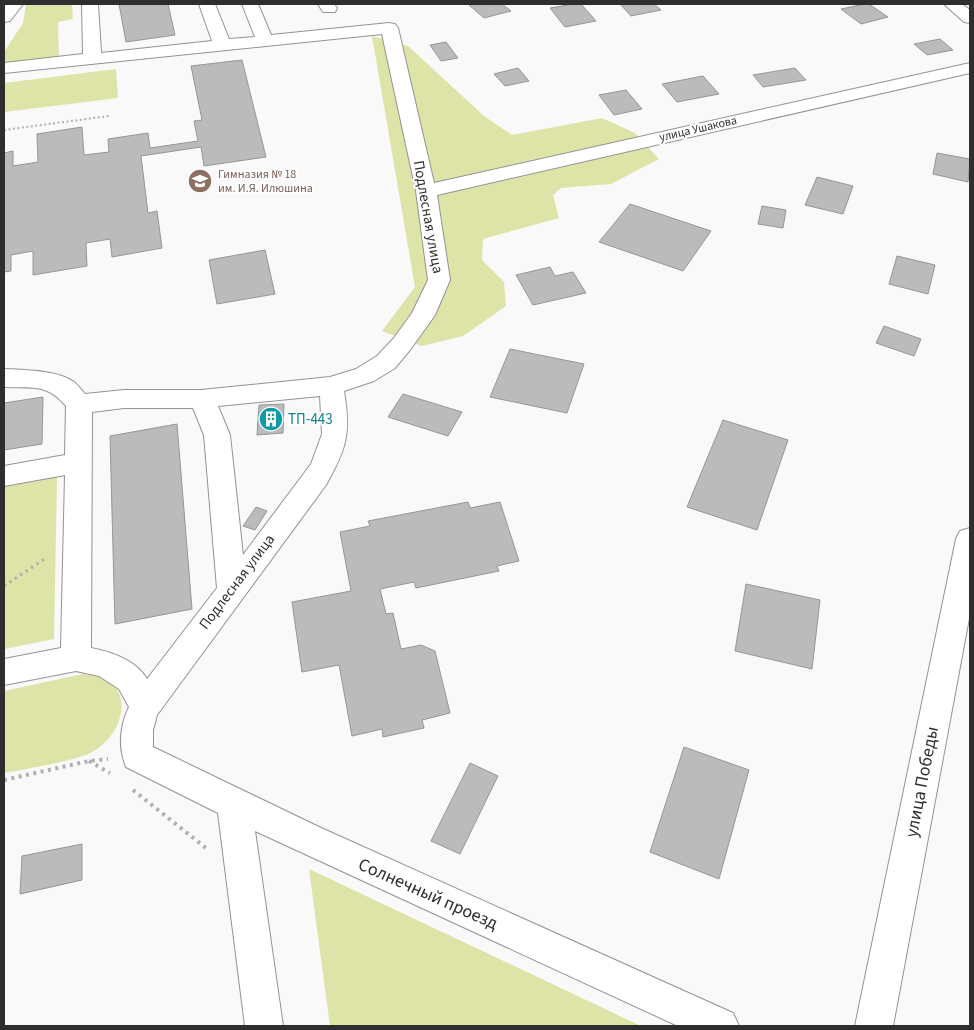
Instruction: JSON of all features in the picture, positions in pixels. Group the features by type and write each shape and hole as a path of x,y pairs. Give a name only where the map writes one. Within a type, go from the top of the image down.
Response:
{"street":[{"path":"4,17 15,4"},
{"path":"90,4 92,59"},
{"path":"207,4 222,45"},
{"path":"250,4 265,40"},
{"path":"952,4 970,18"},
{"name":"Подлесная улица","path":"4,68 388,28 426,191 440,280 423,314 402,344 386,362 365,375 331,386 336,434 331,451 317,478 232,588 145,706 138,721 128,774"},
{"name":"улица Ушакова","path":"426,191 970,68"},
{"path":"4,378 38,379 65,388 78,404 76,658"},
{"path":"78,404 124,399 202,399 331,386"},
{"path":"202,399 212,417 217,435 232,588"},
{"path":"4,476 78,463"},
{"name":"улица Победы","path":"874,1026 970,538"},
{"path":"4,672 76,658 106,664 130,679 145,706"},
{"name":"Солнечный проезд","path":"128,774 234,804 720,1026"},
{"path":"234,804 264,1026"}],"path":[{"path":"4,130 109,116"},
{"path":"4,586 47,557 77,546"},
{"path":"89,761 128,774"},
{"path":"4,780 89,761 128,774 211,852"}],"green space":[{"path":"26,4 72,4 73,19 58,22 59,59 4,65 4,52 23,23"},
{"path":"372,36 408,46 484,116 512,135 602,118 635,133 659,159 611,184 561,188 553,195 559,218 483,239 482,260 504,282 506,306 463,336 422,346 382,331 415,287"},
{"path":"116,69 118,98 4,112 4,83"},
{"path":"57,477 54,639 4,649 4,486"},
{"path":"83,674 105,679 118,690 121,715 118,724 107,740 100,747 83,756 54,764 4,773 4,691"},
{"path":"309,869 641,1026 330,1026"}],"building":[{"path":"119,4 168,4 175,35 126,42"},
{"path":"468,4 502,4 511,11 484,18"},
{"path":"581,4 596,21 565,27 550,8"},
{"path":"620,4 654,4 661,10 631,16"},
{"path":"869,4 888,17 861,24 841,9"},
{"path":"940,39 953,50 927,55 914,44"},
{"path":"446,42 458,58 441,61 430,45"},
{"path":"242,60 266,157 204,166 201,147 141,156 148,213 157,211 162,248 112,257 110,239 86,243 87,266 33,275 33,251 11,255 11,271 4,272 4,153 13,151 13,166 38,162 37,134 82,127 84,155 109,152 108,139 148,133 150,148 198,141 194,121 202,120 191,66"},
{"path":"518,68 529,81 505,86 494,74"},
{"path":"795,68 806,80 763,87 753,75"},
{"path":"703,76 719,94 677,102 662,84"},
{"path":"626,90 642,109 614,115 599,95"},
{"path":"937,153 970,159 968,182 933,174"},
{"path":"817,177 853,186 843,214 805,205"},
{"path":"630,204 711,231 683,271 599,242"},
{"path":"762,206 786,210 783,228 758,224"},
{"path":"265,250 275,294 217,304 209,260"},
{"path":"897,256 935,265 928,294 889,284"},
{"path":"550,267 555,276 573,272 586,293 533,305 516,275"},
{"path":"884,326 921,339 914,356 876,343"},
{"path":"510,349 584,364 567,413 490,397"},
{"path":"403,394 462,412 448,436 388,417"},
{"path":"43,397 42,444 4,450 4,403"},
{"name":"ТП-443","path":"284,404 283,433 257,435 259,405"},
{"path":"723,420 788,440 757,530 687,507"},
{"path":"177,424 192,609 115,624 110,436"},
{"path":"468,502 470,508 500,502 519,561 497,566 499,571 416,588 414,582 380,589 386,614 393,613 401,649 421,645 435,651 450,713 422,720 424,728 383,737 382,729 352,736 339,665 302,672 292,602 351,591 340,532 370,526 368,521"},
{"path":"256,507 267,511 255,530 243,526"},
{"path":"746,584 820,600 812,669 735,651"},
{"path":"684,747 749,770 719,879 650,852"},
{"path":"470,763 498,776 460,854 431,841"},
{"path":"82,844 82,880 20,894 22,856"}],"place":[{"name":"Гимназия № 18 им. И.Я. Илюшина","path":"200,181"},
{"name":"ТП-443","path":"271,419"}]}
